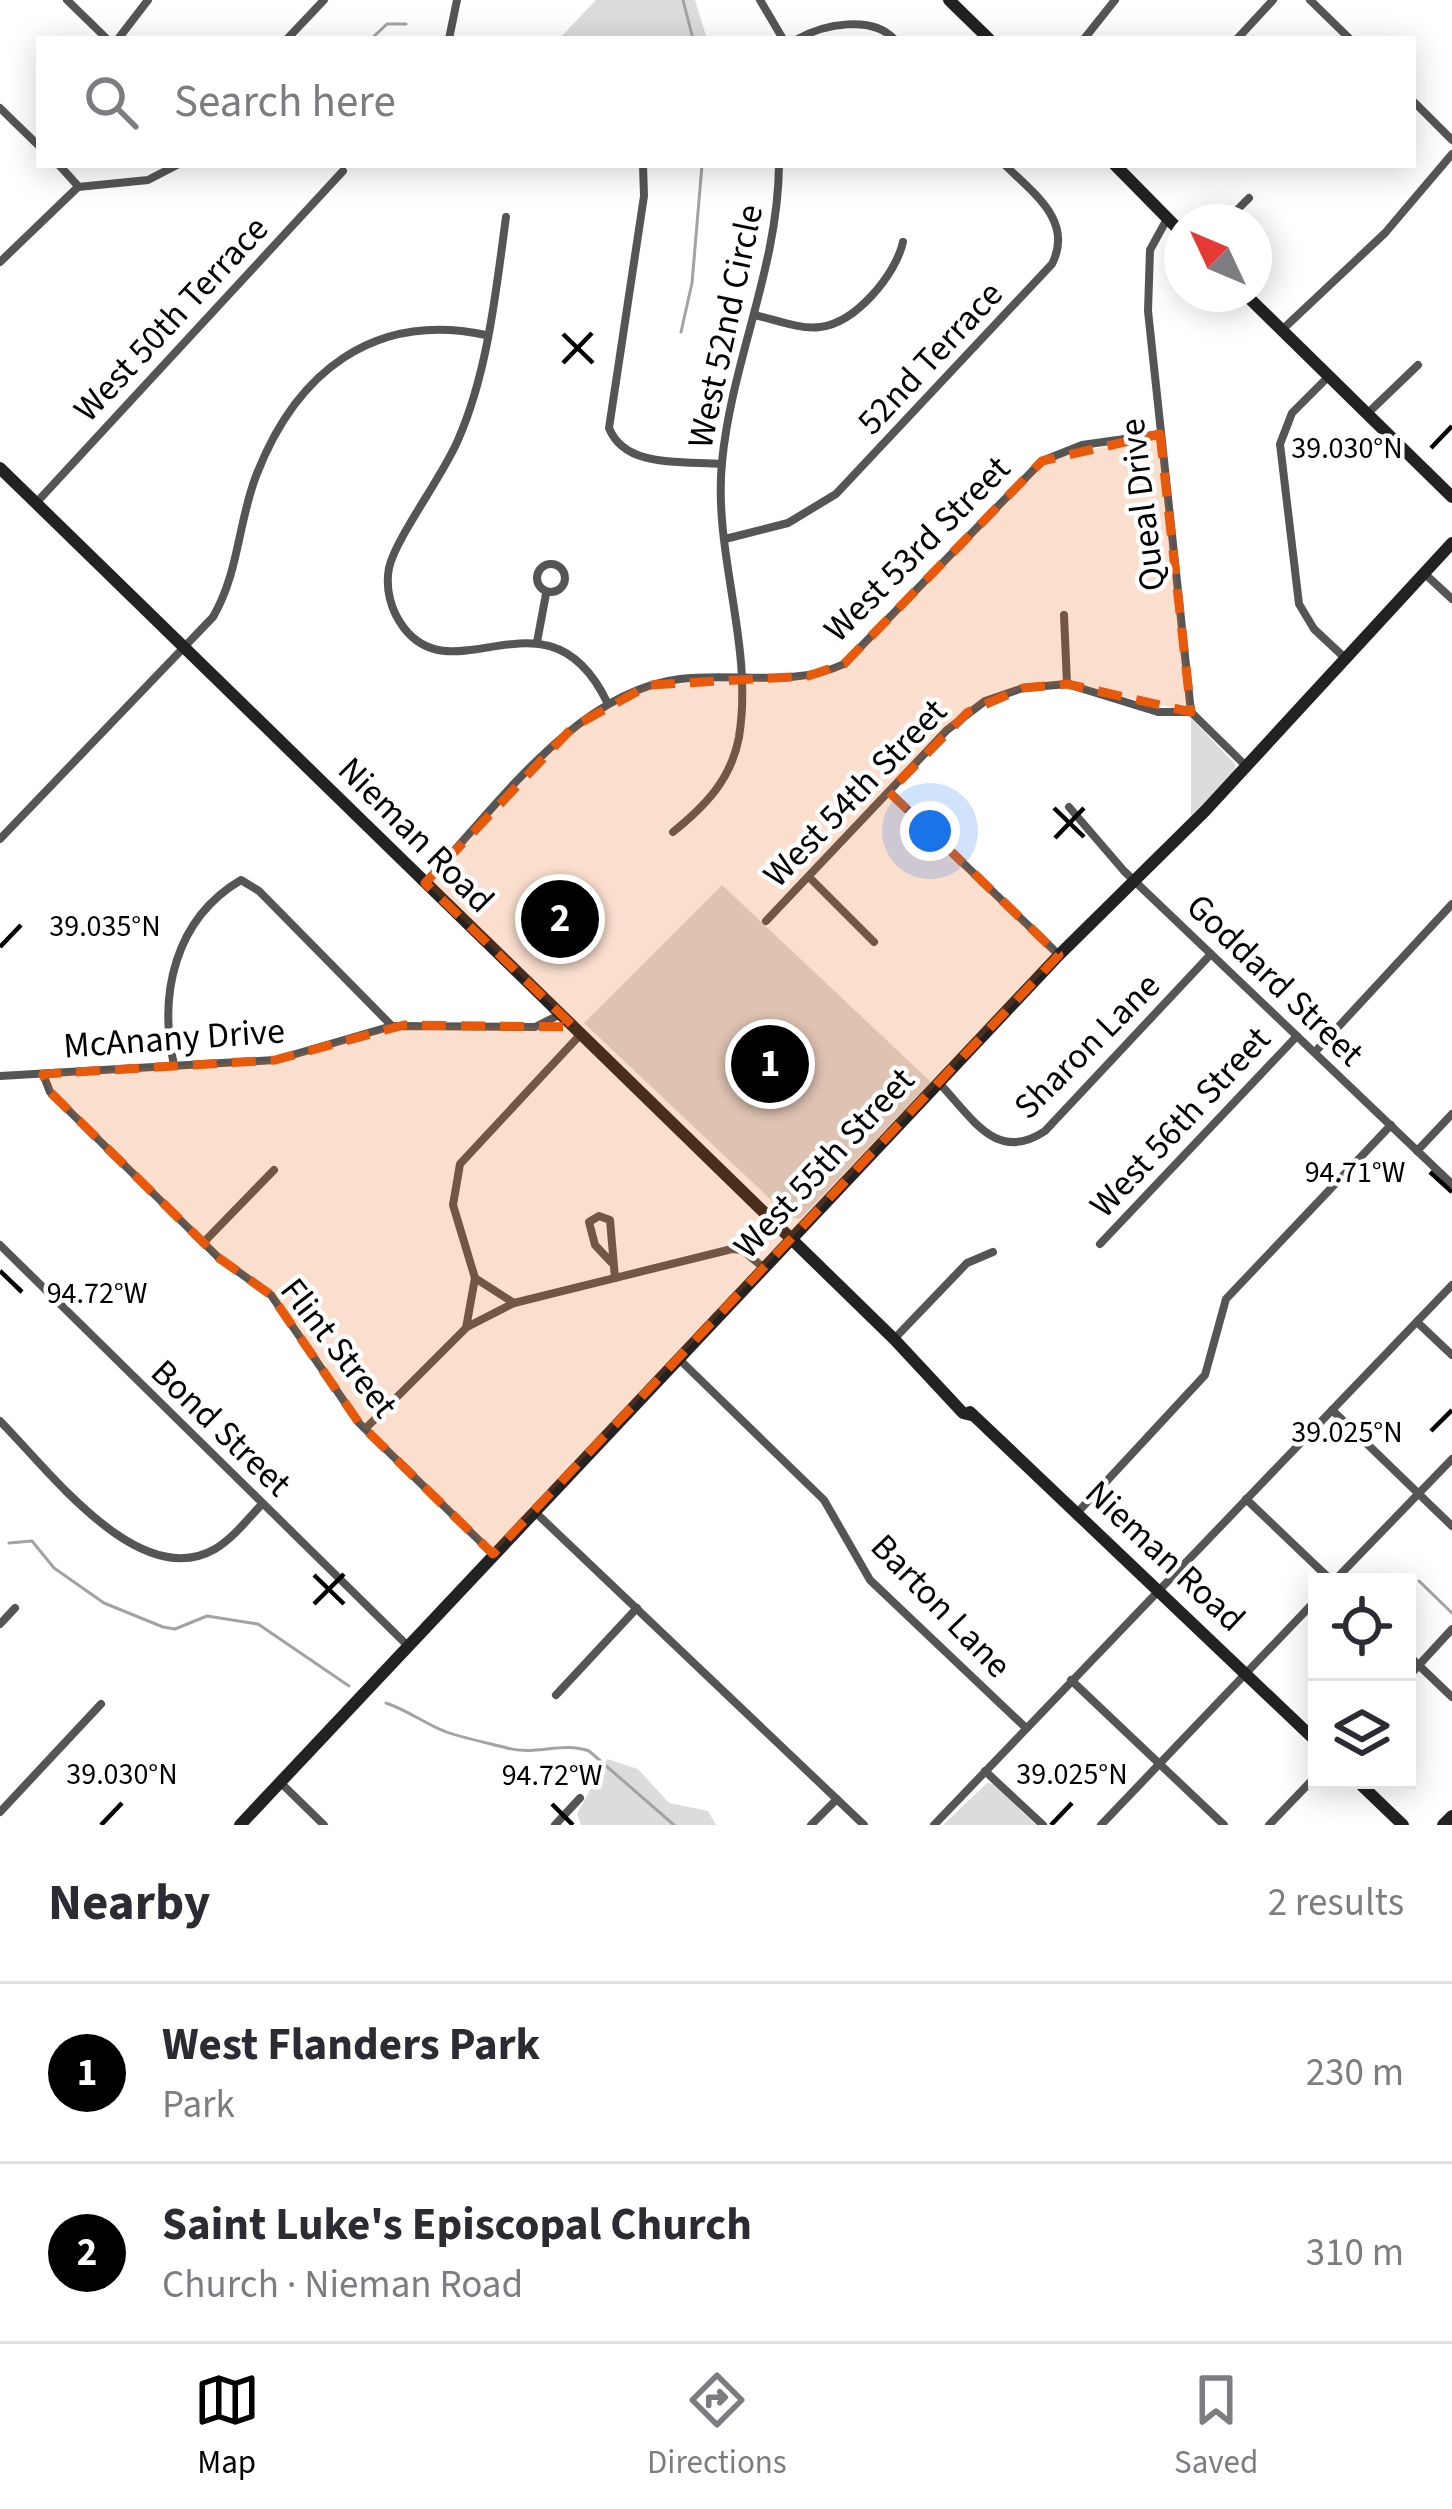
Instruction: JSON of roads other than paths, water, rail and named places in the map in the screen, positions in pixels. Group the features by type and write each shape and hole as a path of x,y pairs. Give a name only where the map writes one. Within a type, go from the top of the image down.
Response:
{"street":[{"path":"67,0 104,36"},
{"path":"120,36 148,0"},
{"path":"290,36 324,0"},
{"path":"450,36 457,0"},
{"path":"760,0 781,36"},
{"path":"949,0 986,36"},
{"path":"1086,36 1115,0"},
{"path":"1240,36 1273,0"},
{"path":"1310,0 1347,36"},
{"path":"812,36 862,25 892,36"},
{"path":"1416,104 1452,140"},
{"path":"0,108 36,143"},
{"path":"1282,330 1385,233 1452,154"},
{"path":"62,168 78,187"},
{"path":"0,262 78,187 148,180 171,168"},
{"path":"643,168 644,196 609,428 622,449 637,456 722,464"},
{"name":"West 52nd Circle","path":"673,832 712,798 733,760 741,716 722,464 776,237 779,168"},
{"name":"52nd Terrace","path":"725,539 788,523 825,502 1052,264 1060,240 1048,209 1009,168"},
{"path":"1118,168 1164,216"},
{"name":"West 50th Terrace","path":"37,502 343,171"},
{"path":"1243,204 1249,198"},
{"path":"506,217 486,335 461,433 437,486 394,553 388,593 404,628 437,650 537,642 582,666 607,702"},
{"name":"Queal Drive","path":"1164,224 1150,250 1148,288 1191,712"},
{"path":"754,315 814,328 835,323 859,306 895,267 903,242"},
{"path":"1264,312 1452,497"},
{"path":"0,839 183,647 226,595 245,510 267,451 323,375 358,346 390,332 433,327 486,335"},
{"path":"1368,413 1418,365"},
{"path":"1328,377 1292,413 1280,444 1299,604 1314,629 1345,658"},
{"name":"West 53rd Street","path":"425,883 573,727 607,702 667,680 808,676 844,664 1042,461 1082,445 1160,434"},
{"name":"Nieman Road","path":"0,468 791,1241 1308,1733"},
{"name":"West 55th Street","path":"240,1825 1452,543"},
{"path":"1424,572 1452,599"},
{"path":"537,642 546,594"},
{"path":"1064,615 1067,684"},
{"name":"West 54th Street","path":"766,921 968,712 1022,688 1067,684 1158,712 1191,712"},
{"path":"1191,712 1246,766"},
{"path":"890,792 1059,955"},
{"name":"Goddard Street","path":"1069,807 1133,879 1452,1184"},
{"path":"809,877 874,942"},
{"path":"174,1066 170,1030 175,954 190,931 242,880 275,907 392,1026"},
{"name":"West 56th Street","path":"1315,1052 1452,904"},
{"name":"Sharon Lane","path":"939,1083 993,1138 1010,1146 1025,1144 1045,1131 1211,954"},
{"name":"McAnany Drive","path":"0,1076 302,1056 392,1026 535,1027 560,1014"},
{"path":"466,1328 476,1278 453,1205 460,1164 581,1034"},
{"name":"West 56th Street","path":"1100,1244 1297,1036"},
{"name":"Flint Street","path":"43,1074 50,1092 204,1242 271,1294 327,1383 365,1428 494,1555"},
{"path":"1417,1150 1452,1114"},
{"path":"1077,1513 1205,1375 1216,1353 1218,1315 1226,1299 1390,1125"},
{"path":"204,1242 274,1170"},
{"path":"611,1262 591,1236 589,1222 599,1216 610,1220 615,1278"},
{"name":"Bond Street","path":"0,1245 408,1646"},
{"path":"365,1428 466,1328 514,1303 732,1249 742,1250 764,1268"},
{"path":"894,1339 968,1263 993,1252"},
{"path":"476,1278 514,1303"},
{"path":"934,1825 1452,1285"},
{"path":"1417,1322 1452,1355"},
{"name":"Barton Lane","path":"679,1359 824,1500 870,1580 1026,1728"},
{"path":"1333,1410 1452,1526"},
{"path":"0,1421 118,1537 152,1555 185,1558 214,1550 262,1504"},
{"path":"1342,1573 1452,1459"},
{"path":"1246,1499 1324,1573"},
{"path":"536,1512 864,1825"},
{"path":"0,1624 15,1608"},
{"path":"556,1695 637,1608"},
{"path":"1101,1825 1308,1608"},
{"path":"1416,1667 1452,1630"},
{"path":"1418,1665 1452,1697"},
{"path":"1071,1680 1224,1825"},
{"path":"0,1812 101,1704"},
{"path":"985,1771 1043,1825"},
{"path":"280,1782 324,1825"},
{"path":"1269,1825 1308,1784"},
{"path":"1365,1789 1403,1825"},
{"path":"555,1825 580,1798"},
{"path":"812,1825 837,1799"},
{"path":"1443,1825 1452,1816"}],"waterway":[{"path":"683,0 692,36"},
{"path":"374,36 387,24 406,24"},
{"path":"681,332 692,283 702,168"},
{"path":"9,1543 32,1541 54,1568 104,1603 163,1627 175,1629 207,1616 258,1624 349,1686"},
{"path":"1419,1581 1452,1613"},
{"path":"386,1703 449,1733 507,1748 589,1751 674,1825"}],"place":[{"name":"Saint Luke's Episcopal Church","path":"560,919"},
{"name":"West Flanders Park","path":"770,1064"}]}
